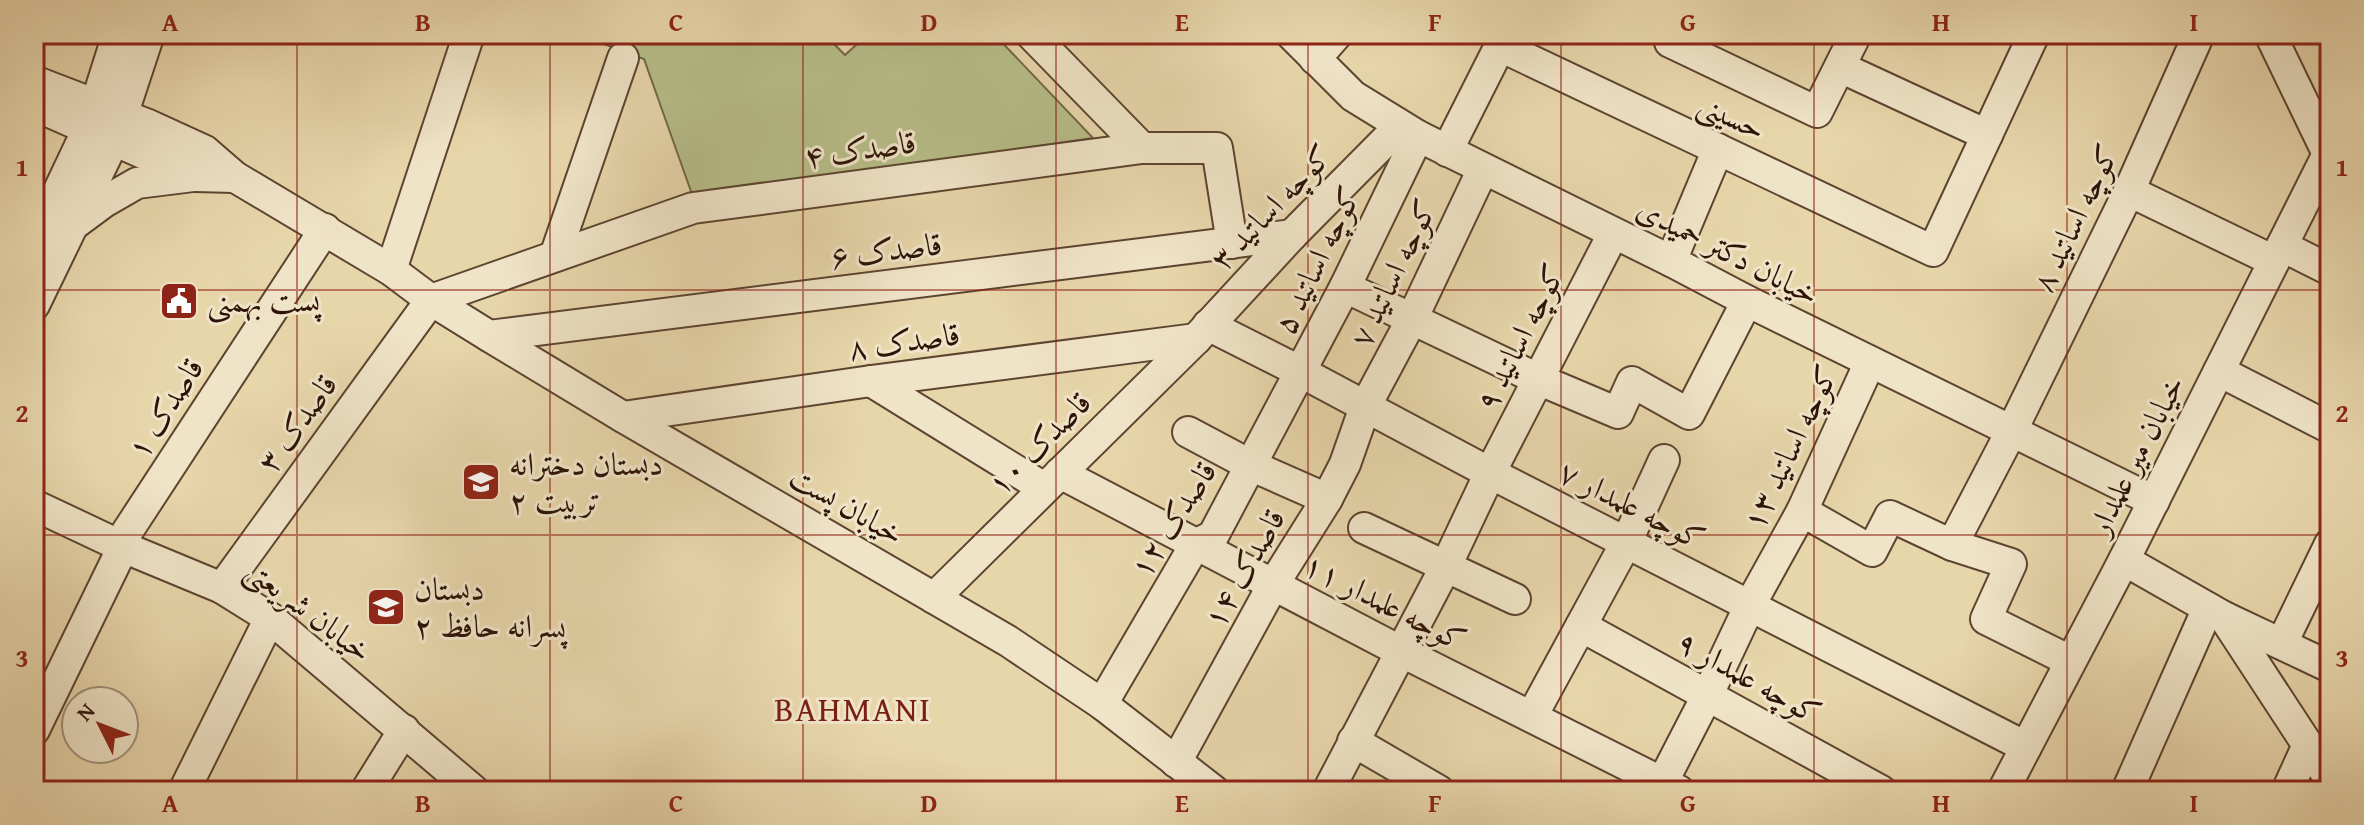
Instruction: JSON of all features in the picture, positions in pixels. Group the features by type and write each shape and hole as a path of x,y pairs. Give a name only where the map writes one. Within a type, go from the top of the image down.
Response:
{"street":[{"path":"34,305 73,226 106,123 118,34"},
{"path":"34,243 106,123 149,34"},
{"path":"34,105 205,151 235,177 391,270 469,34"},
{"path":"1031,34 1142,148"},
{"name":"خیابان دکتر حمیدی","path":"1291,34 1353,96 1409,131 2154,501"},
{"path":"1315,59 1337,34"},
{"path":"1674,34 1670,42 1817,112 1856,34"},
{"path":"1840,67 1987,135 2034,34"},
{"name":"کوچه اساتید ۸","path":"1952,545 2129,191 2199,34"},
{"path":"2270,34 2329,152"},
{"path":"1447,151 1503,40"},
{"name":"حسینی","path":"1503,40 1718,149 1933,251 1987,135"},
{"path":"555,256 623,58"},
{"path":"34,81 195,176"},
{"name":"کوچه اساتید ۳","path":"1202,332 1292,235 1409,131"},
{"name":"کوچه اساتید ۵","path":"1301,372 1345,287 1409,131"},
{"name":"قاصدک ۴","path":"431,300 693,208 1142,148 1217,148 1232,243"},
{"path":"1671,261 1718,149"},
{"name":"خیابان میر علمدار","path":"2003,791 2124,560 2329,152"},
{"name":"کوچه اساتید ۷","path":"1365,407 1412,319 1483,169"},
{"path":"73,226 104,202 137,183 195,176 235,177"},
{"path":"2129,191 2278,253 2330,270"},
{"name":"قاصدک ۱","path":"34,730 123,547 127,532 325,229"},
{"name":"کوچه اساتید ۹","path":"1328,791 1446,566 1490,473 1613,234"},
{"name":"قاصدک ۶","path":"489,336 1292,235"},
{"name":"خیابان پست","path":"391,270 431,300 623,417 1008,641 1102,704 1214,791"},
{"path":"1345,287 1540,380 1618,413 1632,382 1689,414 1747,301"},
{"name":"قاصدک ۳","path":"222,588 431,300"},
{"name":"کوچه علمدار ۷","path":"1202,332 1301,372 1490,473 2026,747"},
{"name":"قاصدک ۸","path":"623,417 1202,332"},
{"name":"قاصدک ۱۰","path":"934,598 1202,332"},
{"name":"کوچه اساتید ۱۳","path":"1667,788 1750,605 1802,511 1870,362"},
{"path":"2219,371 2330,428"},
{"name":"قاصدک ۱۲","path":"1102,704 1195,545 1213,536 1301,372"},
{"name":"کوچه علمدار ۱۱","path":"871,381 1052,481 1195,545 1667,788"},
{"name":"قاصدک ۱۴","path":"1176,762 1273,585 1327,499 1345,464 1365,407"},
{"path":"1188,432 1250,465 1327,499"},
{"path":"1532,716 1626,543 1664,460"},
{"name":"خیابان شریعتی","path":"34,505 123,547 222,588 270,618 474,791"},
{"path":"1802,511 1872,551 1890,516 1952,545 2011,564 1986,619 2070,661"},
{"path":"1364,528 1515,599"},
{"path":"2282,643 2330,544"},
{"path":"2124,560 2216,612 2330,667"},
{"path":"2216,612 2330,779"},
{"path":"2127,791 2216,612"},
{"path":"184,791 270,618"},
{"name":"کوچه علمدار ۹","path":"1581,626 1708,694 1830,779 1881,791"},
{"path":"366,791 404,730"},
{"path":"1353,741 1439,791"},
{"path":"2287,791 2307,747"}],"green space":[{"path":"577,34 824,34 845,55 868,34 994,34 1093,138 693,197 644,59"}],"place":[{"name":"پست بهمنی","path":"179,301"},
{"name":"دبستان دخترانه تربیت ۲","path":"481,482"},
{"name":"دبستان پسرانه حافظ ۲","path":"386,607"}],"district":[{"name":"BAHMANI","path":"853,709"}]}
